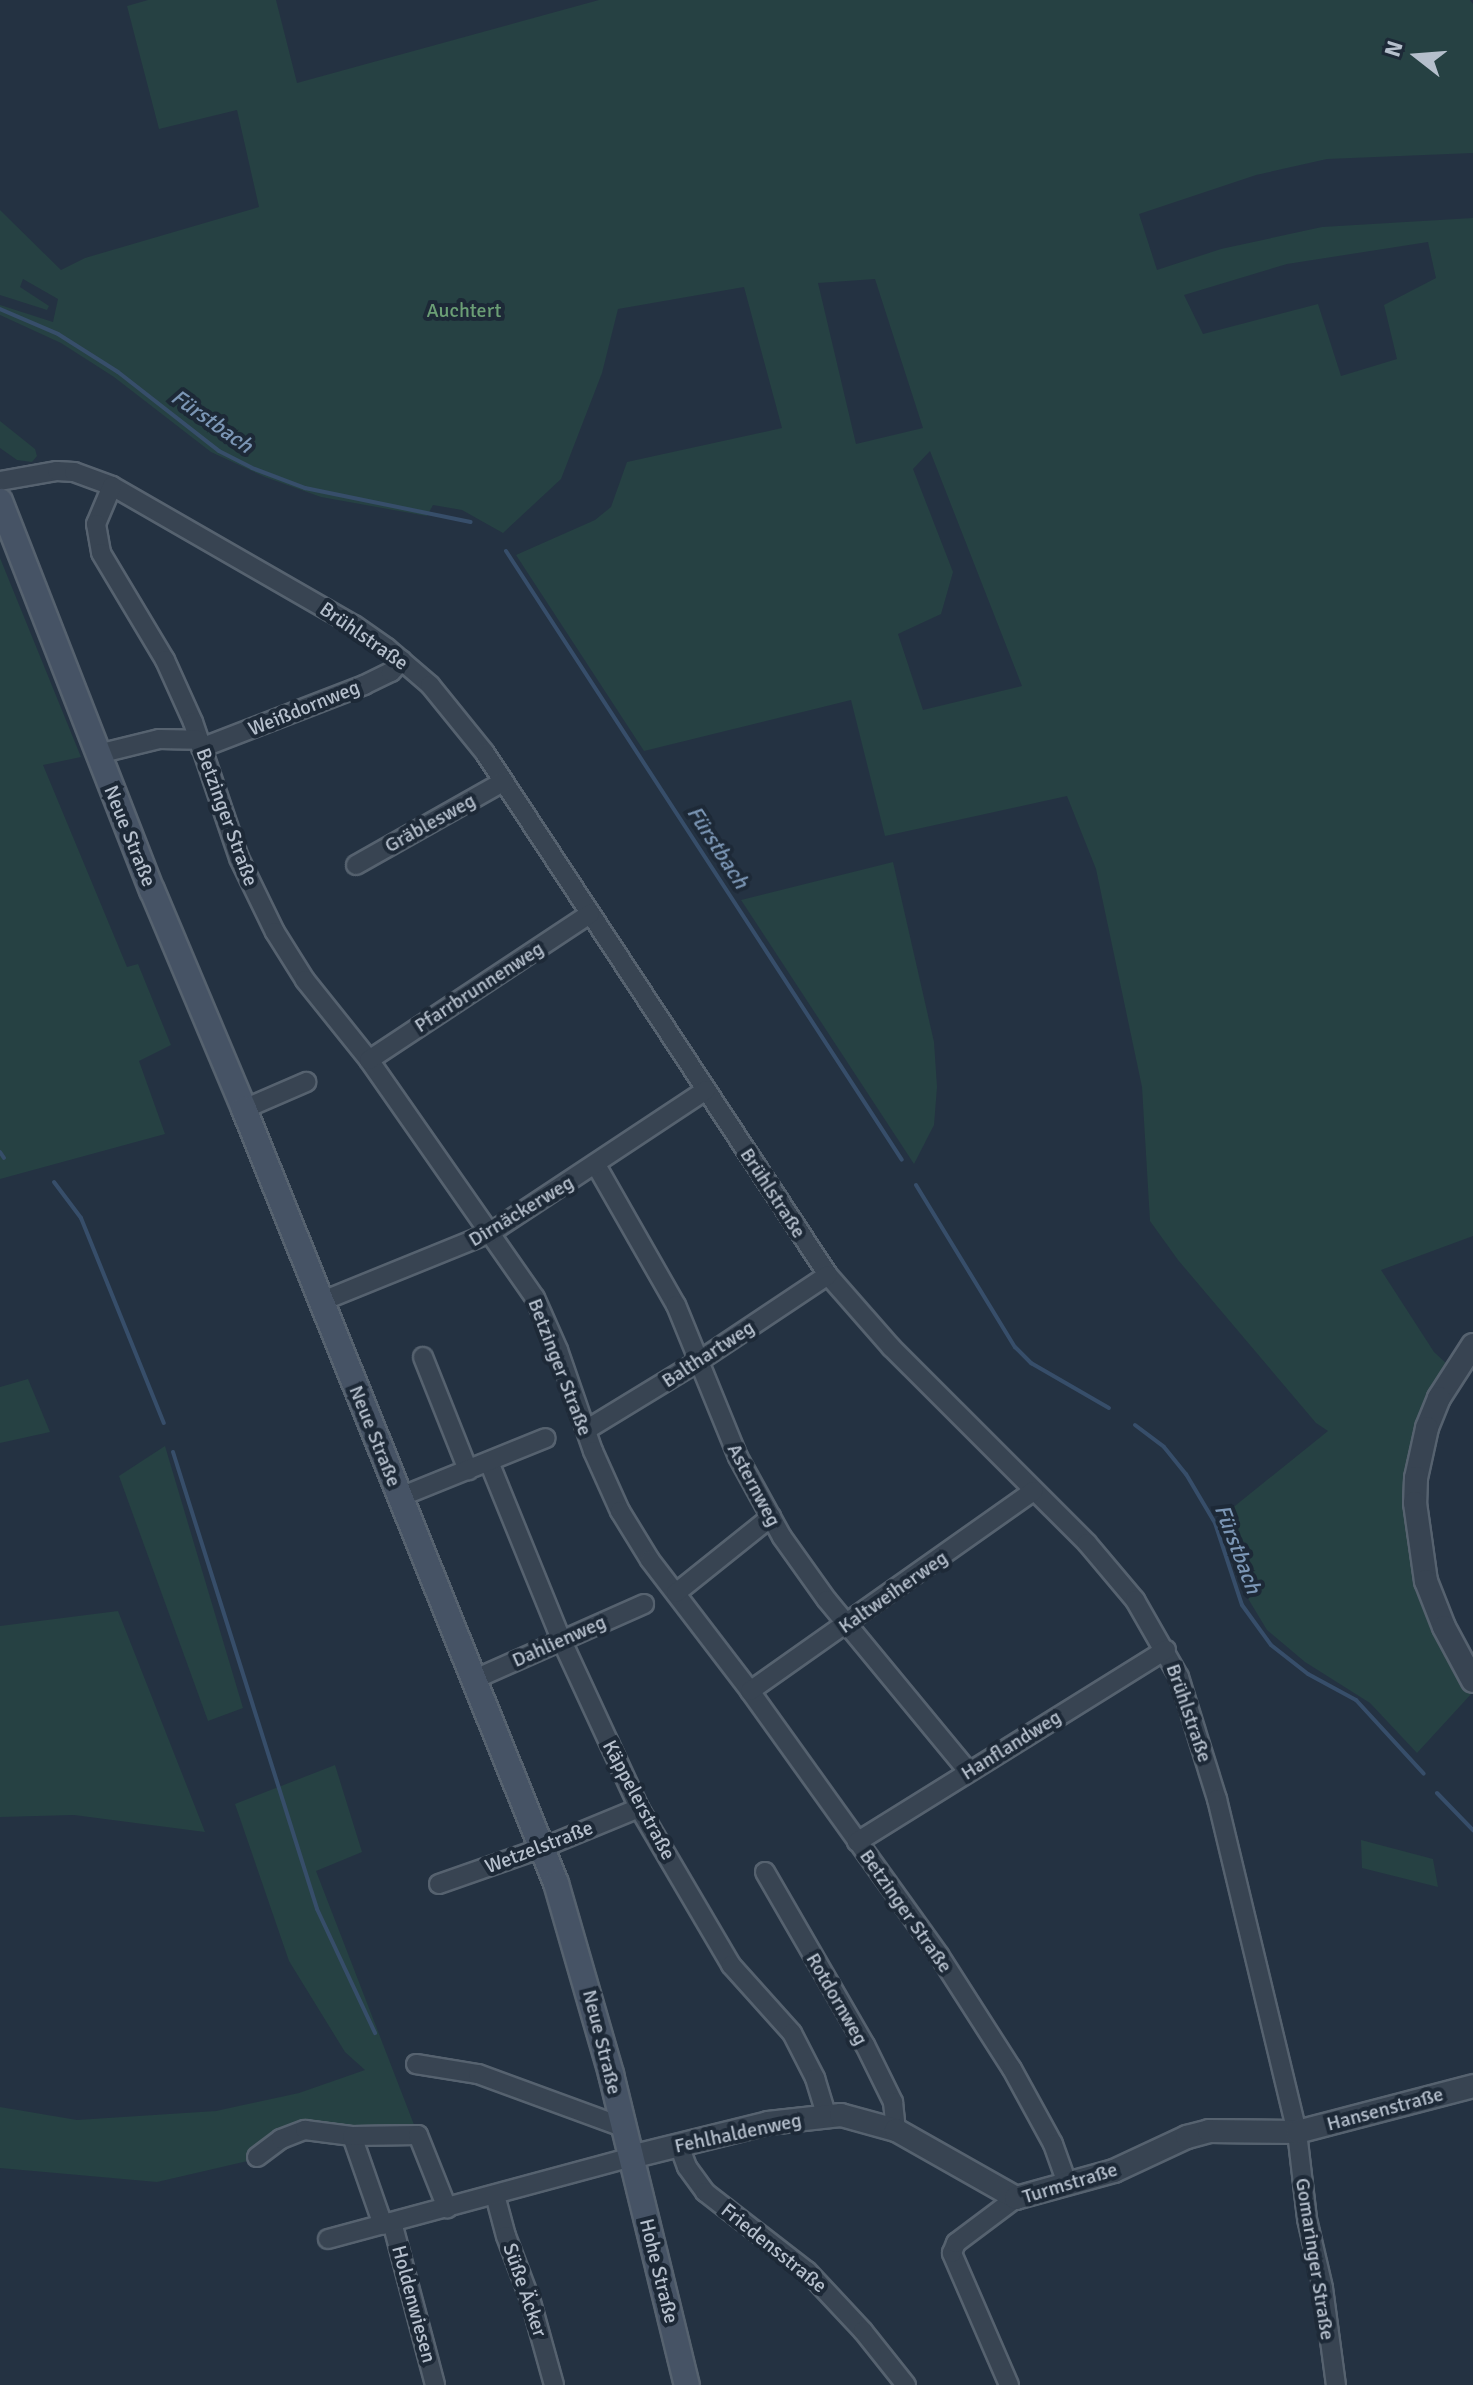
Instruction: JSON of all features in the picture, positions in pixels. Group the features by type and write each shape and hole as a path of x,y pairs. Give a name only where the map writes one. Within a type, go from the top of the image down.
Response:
{"main road":[{"name":"Neue Straße","path":"0,501 98,754 542,1848 574,1939 631,2157"},
{"name":"Hohe Straße","path":"631,2157 687,2385"}],"street":[{"name":"Brühlstraße","path":"0,481 57,471 74,472 112,486 319,604 402,660 455,713 828,1275 885,1341 1122,1582 1166,1650 1186,1695 1206,1759 1297,2132"},
{"name":"Betzinger Straße","path":"112,486 99,512 96,540 165,660 200,744 230,835 261,906 305,980 369,1060 535,1298 620,1511 992,2035 1053,2144 1067,2183"},
{"name":"Weißdornweg","path":"98,754 159,739 200,744 364,685 391,672 402,660"},
{"name":"Gräblesweg","path":"356,865 503,782"},
{"name":"Pfarrbrunnenweg","path":"369,1060 590,914"},
{"path":"244,1109 306,1082"},
{"name":"Dirnäckerweg","path":"320,1302 490,1233 706,1090"},
{"name":"Asternweg","path":"596,1165 649,1255 699,1361 733,1447 771,1517 803,1568 968,1771"},
{"name":"Balthartweg","path":"586,1430 699,1361 828,1275"},
{"path":"1473,1345 1439,1398 1427,1428 1416,1478 1415,1503 1426,1581 1444,1627 1473,1681"},
{"path":"423,1357 468,1470"},
{"path":"400,1497 546,1438"},
{"name":"Käppelerstraße","path":"489,1462 561,1639 639,1808 731,1965 792,2033 815,2078 826,2115"},
{"name":"Kaltweiherweg","path":"750,1691 1034,1491"},
{"path":"676,1593 771,1517"},
{"name":"Dahlienweg","path":"475,1679 644,1604"},
{"name":"Hanflandweg","path":"857,1842 1166,1650"},
{"name":"Wetzelstraße","path":"439,1884 542,1848 639,1808"},
{"name":"Rotdornweg","path":"765,1872 865,2045 893,2102 896,2130"},
{"name":"Neue Straße","path":"416,2064 478,2074 623,2127"},
{"name":"Hansenstraße","path":"1297,2132 1473,2086"},
{"name":"Fehlhaldenweg","path":"328,2239 679,2145 768,2123 826,2115 874,2122 896,2130 1016,2198"},
{"path":"257,2157 281,2139 305,2130 352,2136 418,2135 447,2208"},
{"name":"Turmstraße","path":"1009,2385 952,2253 956,2243 1016,2198 1114,2171 1187,2137 1209,2131 1297,2132"},
{"name":"Gomaringer Straße","path":"1297,2132 1307,2219 1323,2288 1336,2385"},
{"path":"352,2136 388,2224"},
{"name":"Friedensstraße","path":"679,2145 687,2167 705,2192 807,2271 863,2331 906,2385"},
{"name":"Süße Äcker","path":"495,2195 531,2302 554,2385"},
{"name":"Holdenwiesen","path":"388,2224 435,2385"}],"green space":[{"name":"Auchtert","path":"148,0 276,0 297,83 599,0 1470,0 1473,4 1473,153 1327,159 1256,175 1139,214 1157,270 1221,249 1322,227 1473,218 1473,1236 1381,1270 1434,1352 1447,1364 1440,1376 1410,1530 1473,1692 1417,1753 1370,1703 1305,1662 1267,1630 1241,1587 1220,1518 1328,1431 1316,1423 1178,1260 1150,1221 1142,1087 1096,869 1067,796 885,836 851,700 644,751 516,555 595,520 611,507 627,462 782,428 744,287 618,309 602,373 561,479 503,533 462,510 433,505 427,516 321,497 265,477 211,452 114,377 61,343 0,315 0,305 53,322 58,299 23,279 20,287 49,306 47,310 0,295 0,210 61,270 85,258 259,207 237,110 159,129 127,6","holes":["1428,242 1436,278 1384,305 1397,359 1341,376 1318,304 1203,334 1184,295 1287,264","875,279 923,428 856,444 818,283","930,451 1022,686 923,710 898,634 941,614 953,572 913,469"]},
{"path":"0,421 35,449 37,456 32,462 17,460 0,448"},
{"path":"0,558 81,757 43,765 127,967 138,964 171,1045 139,1061 165,1134 0,1179"},
{"path":"893,862 934,1042 937,1087 934,1125 914,1164 741,900"},
{"path":"28,1379 50,1432 0,1443 0,1387"},
{"path":"165,1446 243,1708 208,1721 119,1476"},
{"path":"118,1611 205,1832 74,1815 0,1817 0,1626"},
{"path":"335,1765 362,1852 316,1871 418,2135 305,2130 252,2160 157,2182 0,2168 0,2107 77,2120 216,2111 299,2093 365,2070 345,2052 289,1961 235,1804"},
{"path":"1361,1840 1433,1859 1438,1887 1362,1868"}],"waterway":[{"name":"Fürstbach","path":"0,309 58,334 118,372 219,451 252,468 305,488 471,522"},
{"name":"Fürstbach","path":"506,551 902,1160"},
{"path":"0,1152 4,1158"},
{"path":"54,1182 81,1218 164,1423"},
{"name":"Fürstbach","path":"916,1185 1015,1347 1031,1363 1109,1408"},
{"name":"Fürstbach","path":"1135,1425 1164,1447 1186,1474 1215,1523 1242,1605 1271,1645 1308,1674 1356,1700 1424,1774"},
{"path":"173,1452 317,1909 375,2033"},
{"name":"Fürstbach","path":"1437,1793 1473,1830"}]}
